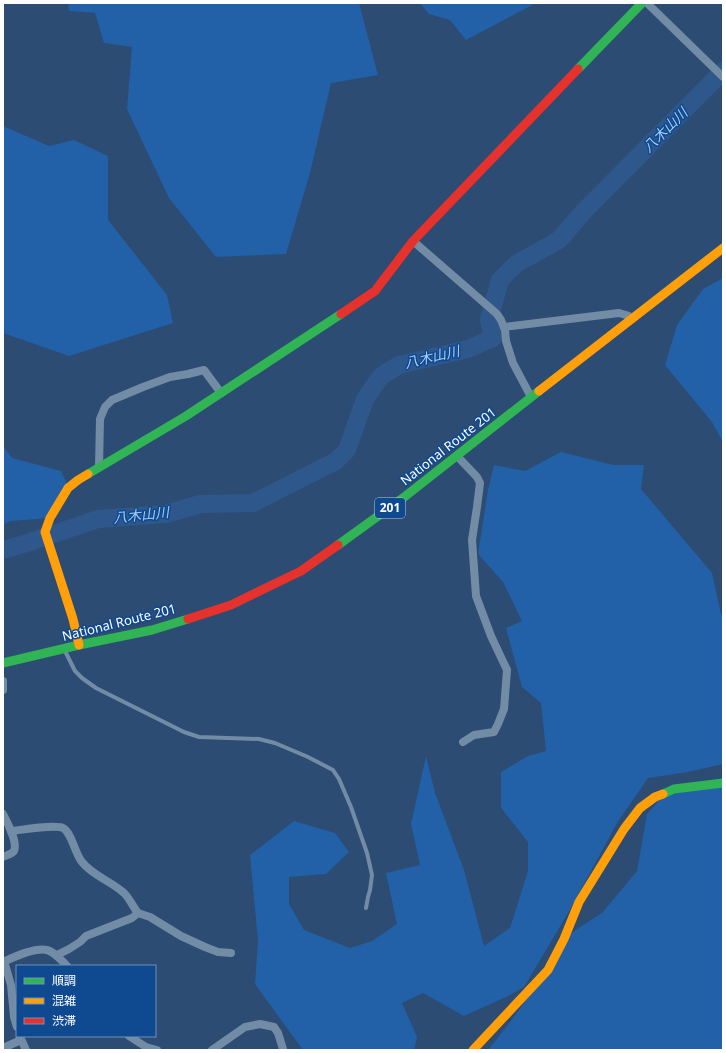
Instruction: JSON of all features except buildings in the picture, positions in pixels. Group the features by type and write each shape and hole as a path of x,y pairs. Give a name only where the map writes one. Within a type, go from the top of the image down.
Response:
{"main road":[{"path":"79,645 74,619 46,537 50,518 68,488 99,467 186,416 375,291 413,241 642,3"},
{"name":"National Route 201","path":"3,663 152,630 231,605 301,571 403,498 723,248"},
{"path":"473,1050 548,970 564,939 579,902 624,829 640,808 654,797 674,789 723,784"}],"street":[{"path":"646,3 723,77"},
{"path":"413,241 498,314 504,326 506,341 513,363 531,397"},
{"path":"504,326 619,313 633,318"},
{"path":"99,467 100,419 105,407 112,400 170,377 204,370 221,393"},
{"path":"457,456 477,477 480,483 472,540 476,596 491,636 507,670 504,708 494,732 474,735 464,742"},
{"path":"3,681 3,690"},
{"path":"3,814 8,822 15,845 13,852 3,857"},
{"path":"11,831 54,826 63,828 70,837 77,855 82,862 90,870 123,893 138,913 150,917 181,936 205,947 218,952 231,954"},
{"path":"57,955 80,942 86,936 132,918 138,913"},
{"path":"16,1024 11,985 4,961 36,950 46,950 57,955 66,965"},
{"path":"212,1050 245,1027 260,1024 274,1027 278,1032 283,1049"},
{"path":"130,1037 146,1047 157,1050"},
{"path":"3,1048 21,1038 26,1050"}],"lane":[{"path":"64,649 75,671 96,688 184,732 199,737 259,739 275,743 302,754 333,770 351,807 367,853 372,875 366,908"}],"shaded area":[{"path":"68,3 359,3 378,75 331,83 310,173 286,254 216,257 169,198 127,109 132,47 104,43 95,13 69,11"},
{"path":"420,3 534,4 466,40 450,20 429,14"},
{"path":"3,126 49,146 74,140 108,156 108,220 167,295 173,323 69,356 3,333"},
{"path":"723,278 723,442 712,422 665,365 677,325 703,289"},
{"path":"3,446 12,458 61,471 67,484 50,518 10,521 3,525"},
{"path":"561,452 613,465 644,465 641,489 712,573 721,614 723,615 723,764 688,772 648,778 617,823 571,908 524,987 464,1016 423,993 402,1003 417,1037 414,1050 303,1050 255,984 258,941 250,855 294,821 335,833 349,852 326,874 289,877 289,904 304,930 350,948 372,941 397,924 386,873 420,865 411,824 426,756 435,793 464,870 484,946 510,928 528,871 528,842 501,808 501,772 528,756 546,751 541,703 522,687 506,628 522,621 503,582 478,554 488,490 494,465 525,471"},
{"path":"723,783 723,1050 488,1050 549,969 571,933 602,913 637,871 647,814 668,790"}],"waterway":[{"name":"八木山川","path":"3,549 27,543 98,519 166,514 200,504 253,503 336,461 347,450 365,399 381,376 399,365 468,349 493,338 489,320 500,280 516,264 559,240 584,211 723,71"}],"traffic: fast":[{"path":"578,69 642,3"},
{"path":"88,474 186,416 341,314"},
{"path":"338,545 403,498 539,391"},
{"path":"3,663 152,630 188,619"},
{"path":"663,794 674,789 723,783"}],"traffic: slow":[{"path":"539,391 723,248"},
{"path":"79,645 73,619 45,532 50,518 68,488 88,474"},
{"path":"473,1050 548,970 564,939 579,902 624,829 640,808 655,797 663,794"}],"traffic: jam":[{"path":"341,314 375,291 413,241 578,69"},
{"path":"188,619 231,605 301,571 338,545"}]}
